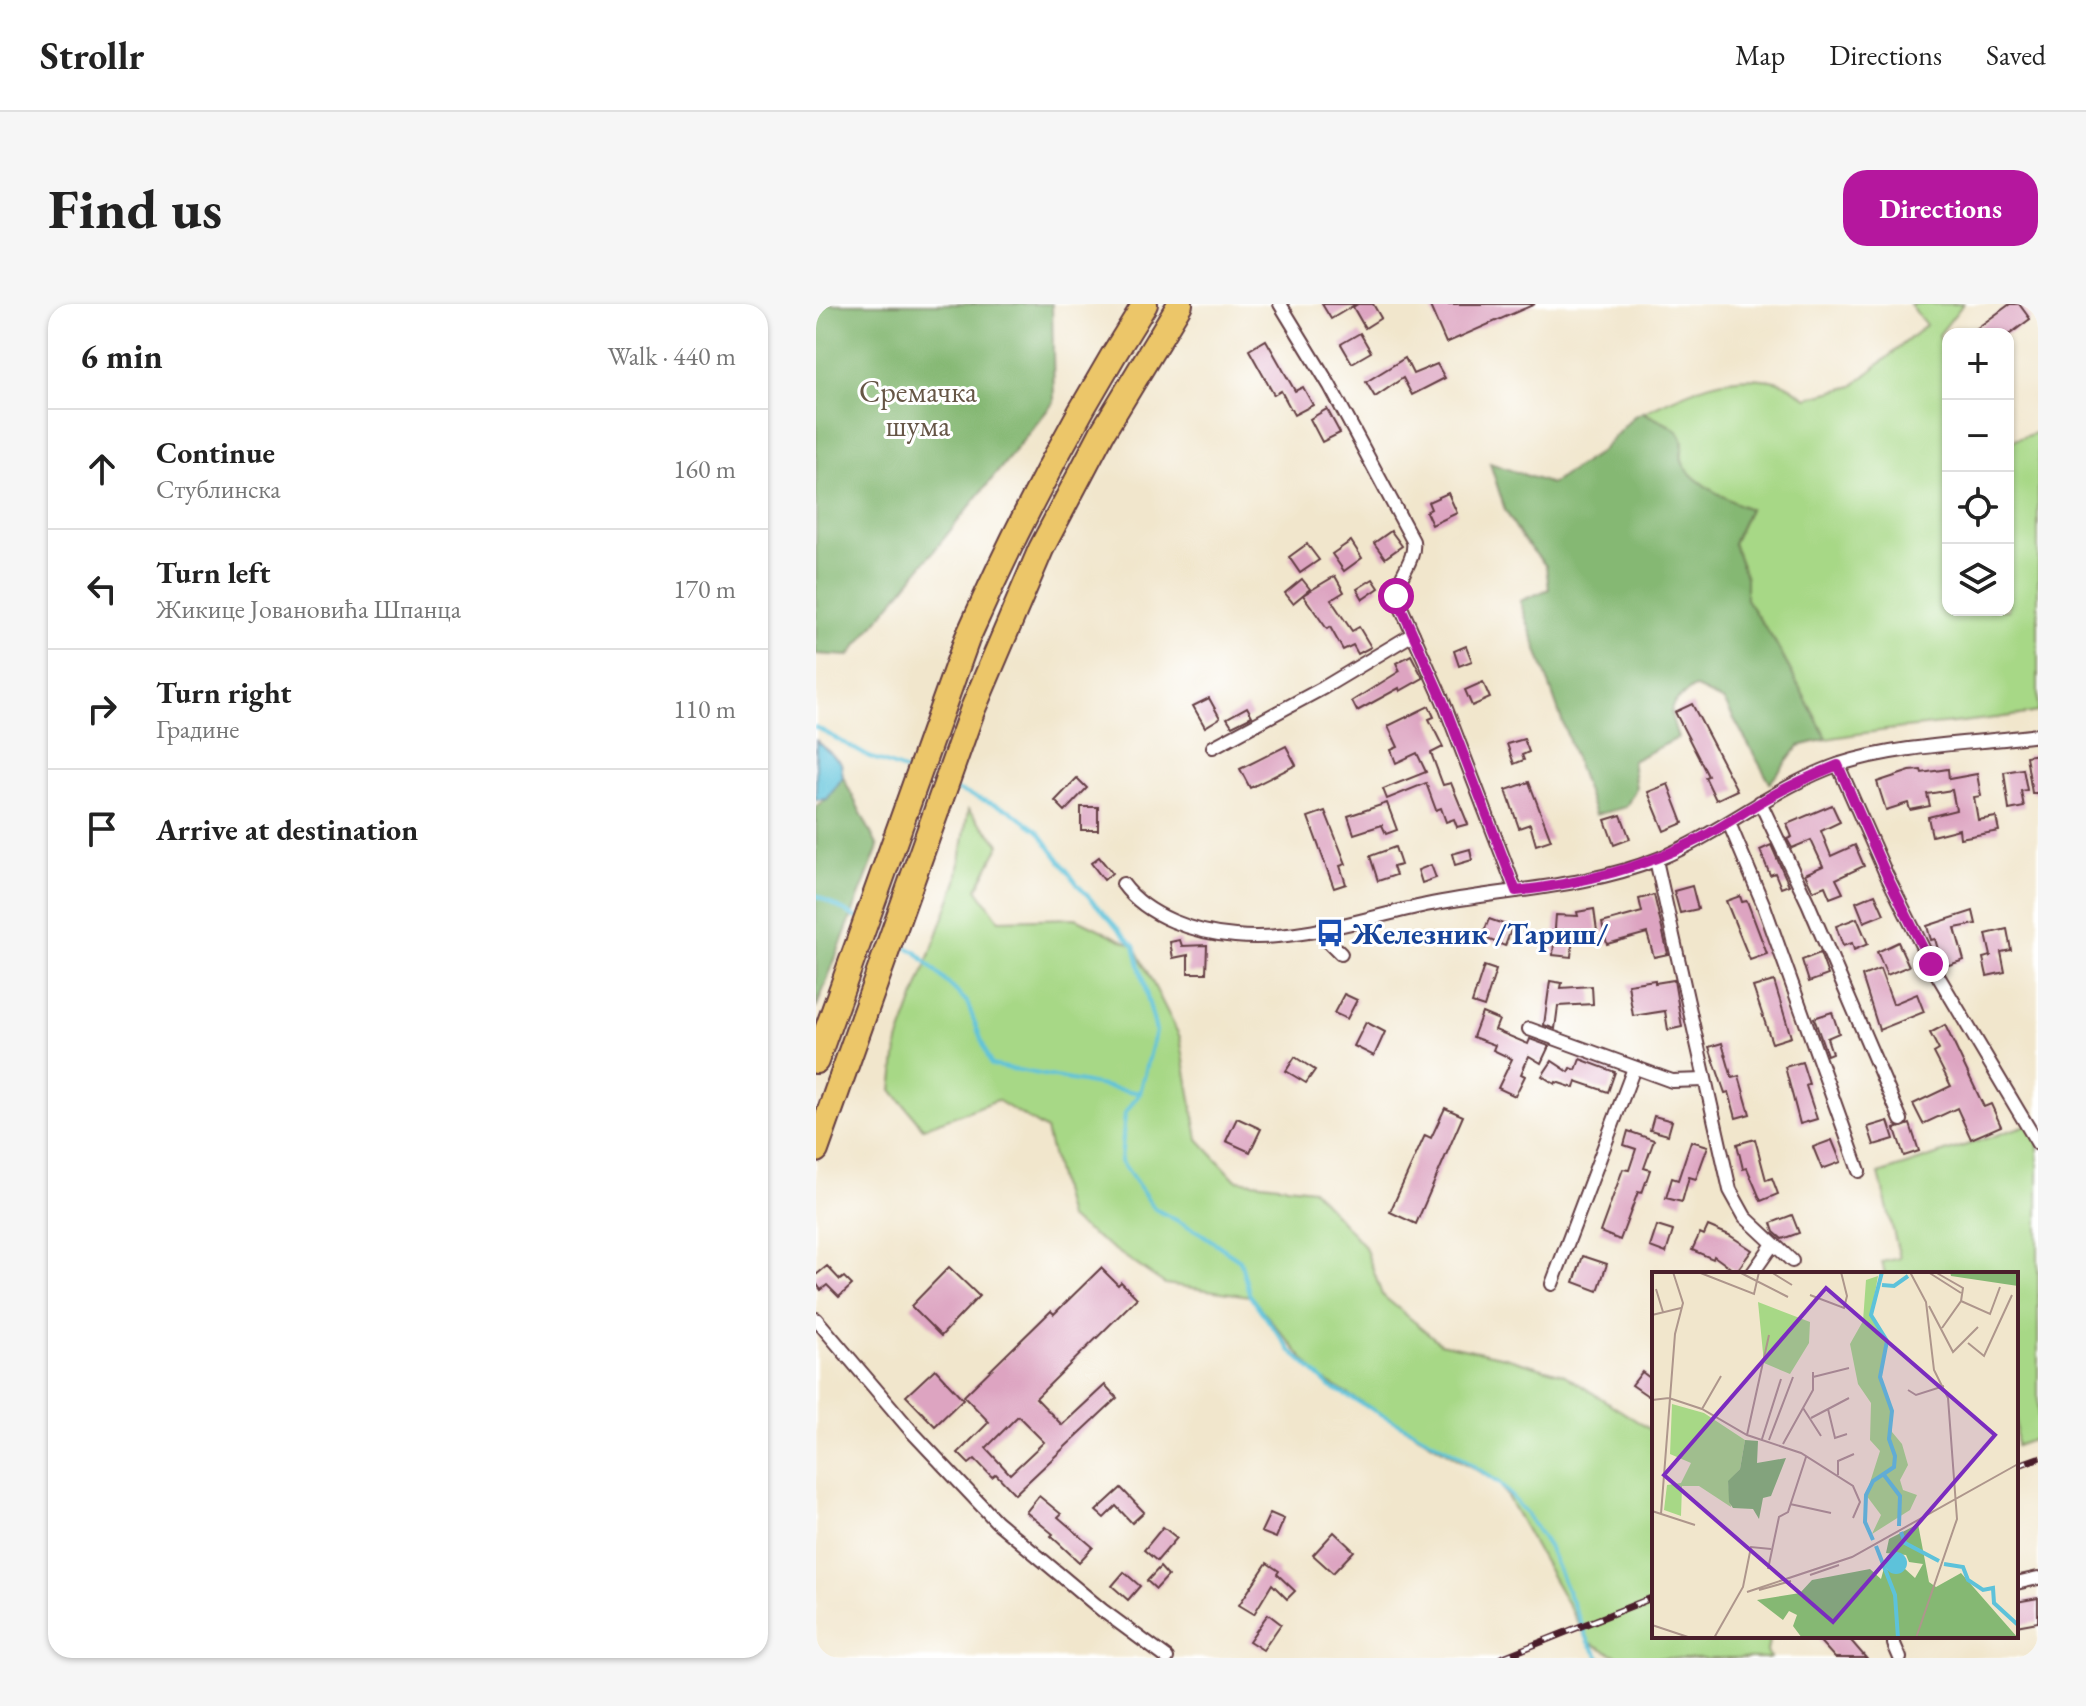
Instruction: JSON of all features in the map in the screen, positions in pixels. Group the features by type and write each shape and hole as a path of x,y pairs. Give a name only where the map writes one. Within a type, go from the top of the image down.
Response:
{"highway":[{"path":"816,1061 978,612 1028,509 1104,367 1145,304"},
{"path":"816,1150 972,711 1041,549 1102,433 1180,304"}],"street":[{"path":"1280,304 1330,386 1413,541 1413,554 1396,593 1443,701 1516,891"},
{"path":"1213,747 1323,688 1413,634"},
{"path":"1123,884 1136,900 1151,909 1184,925 1219,934 1260,937 1321,929 1428,905 1551,887 1608,875 1656,860 1729,823 1760,802 1838,765 1898,750 2038,735"},
{"path":"1838,765 1886,874 1931,964 2038,1144"},
{"path":"1760,802 1808,903 1901,1120"},
{"path":"1729,823 1764,906 1859,1171"},
{"path":"1656,860 1730,1190 1740,1210 1792,1261"},
{"path":"1321,929 1341,954"},
{"path":"1529,1029 1672,1081 1705,1080"},
{"path":"1552,1284 1634,1068"},
{"path":"1753,1272 1773,1244"},
{"path":"816,1319 913,1433 996,1521 1140,1640 1167,1658"},
{"path":"2018,1583 2038,1578"},
{"path":"1894,1638 1900,1658"}],"green space":[{"name":"Сремачка шума","path":"816,304 1052,304 1054,402 849,656 816,654"},
{"path":"1910,304 1963,304 1939,335 1942,347 1942,616 2014,616 2014,440 2038,432 2038,712 1827,739 1775,642 1745,599 1746,577 1733,543 1749,509 1711,490 1692,476 1682,461 1683,443 1677,431 1644,412 1692,390 1743,378 1779,382 1807,398 1853,386 1926,325"},
{"path":"1644,412 1677,431 1683,443 1682,461 1693,476 1711,490 1749,509 1733,543 1746,577 1746,599 1775,642 1827,739 1799,746 1770,783 1724,701 1694,687 1672,708 1678,738 1632,761 1636,788 1626,807 1595,815 1520,601 1549,589 1546,566 1522,538 1505,510 1490,463 1551,484 1600,452 1634,416"},
{"path":"843,777 878,847 816,1009 816,806 827,799"},
{"path":"968,810 1000,844 977,889 999,920 1076,918 1134,946 1180,1037 1198,1139 1236,1180 1312,1189 1365,1247 1382,1295 1440,1343 1563,1374 1652,1431 1652,1638 1770,1638 1767,1651 1770,1658 1621,1658 1589,1642 1500,1484 1319,1377 1250,1296 1165,1284 1068,1218 1046,1130 997,1100 923,1128 892,1090 898,1042 957,881"},
{"path":"2027,1125 2038,1140 2038,1438 2018,1445 2018,1272 1884,1272 1882,1262 1900,1258 1879,1174"}],"water":[{"path":"816,740 841,763 843,777 827,799 816,800"}],"building":[{"path":"1322,304 1356,304 1331,319"},
{"path":"1373,304 1381,318 1365,328 1353,307"},
{"path":"1429,304 1535,304 1446,343"},
{"path":"2010,304 2019,304 2030,319 2014,331 2014,328 1977,328"},
{"path":"1360,333 1371,352 1352,363 1341,344"},
{"path":"1266,340 1295,391 1303,387 1313,405 1294,415 1281,391 1274,395 1249,350"},
{"path":"1405,358 1413,374 1437,364 1445,378 1412,395 1403,378 1375,397 1366,382"},
{"path":"1327,409 1340,433 1322,442 1310,419"},
{"path":"1448,493 1457,513 1432,525 1426,512 1431,509 1428,502"},
{"path":"1391,531 1402,546 1385,558 1374,543"},
{"path":"1351,541 1362,558 1344,571 1332,554"},
{"path":"1307,544 1319,560 1300,573 1289,557"},
{"path":"1335,576 1344,592 1331,600 1352,631 1359,627 1371,647 1358,654 1353,645 1343,650 1330,627 1327,629 1303,595"},
{"path":"1302,579 1310,589 1293,603 1285,593"},
{"path":"1373,579 1379,588 1363,599 1357,589"},
{"path":"1466,646 1472,661 1459,666 1454,651"},
{"path":"1411,655 1423,678 1357,711 1352,701 1400,671 1396,663"},
{"path":"1483,682 1490,698 1472,706 1465,690"},
{"path":"1209,698 1220,718 1205,727 1193,706"},
{"path":"1692,704 1737,790 1716,800 1705,777 1708,776 1675,712"},
{"path":"1429,706 1434,717 1429,719 1443,747 1431,753 1443,785 1451,783 1468,824 1457,827 1454,819 1446,822 1441,808 1436,810 1426,783 1387,799 1383,789 1426,772 1417,753 1396,763 1391,750 1398,747 1388,726"},
{"path":"1247,707 1252,716 1232,726 1227,718"},
{"path":"1524,739 1529,752 1522,755 1524,760 1514,764 1507,744"},
{"path":"1286,746 1296,765 1250,788 1240,769"},
{"path":"2038,754 2038,793 2032,793 2026,756"},
{"path":"1948,769 1949,779 1977,774 1981,796 1974,797 1978,820 1996,817 1999,831 1960,838 1959,829 1932,836 1928,817 1956,810 1952,790 1927,794 1930,806 1910,810 1908,803 1886,810 1877,782 1910,771 1921,770 1922,773"},
{"path":"2023,769 2027,790 2021,791 2024,807 2009,810 2004,772"},
{"path":"1077,778 1087,788 1065,811 1055,801"},
{"path":"1529,782 1551,840 1536,845 1530,824 1519,828 1506,790"},
{"path":"1668,784 1683,823 1664,831 1648,792"},
{"path":"1387,803 1397,830 1386,834 1382,825 1354,834 1348,816"},
{"path":"1832,805 1840,822 1821,831 1831,856 1855,845 1864,866 1836,879 1843,893 1830,898 1825,886 1813,891 1805,874 1823,866 1811,840 1792,848 1787,839 1792,837 1787,824"},
{"path":"1081,807 1098,807 1098,830 1081,830"},
{"path":"1325,811 1346,864 1340,866 1346,884 1334,888 1308,817"},
{"path":"1621,815 1630,839 1614,845 1605,820"},
{"path":"1771,845 1789,885 1781,888 1775,873 1770,875 1760,850"},
{"path":"1395,847 1401,865 1393,867 1396,875 1378,881 1370,856"},
{"path":"1470,849 1472,860 1455,865 1452,854"},
{"path":"1099,857 1112,873 1104,880 1091,863"},
{"path":"1431,865 1436,878 1422,883 1418,870"},
{"path":"1692,886 1698,909 1680,913 1674,891"},
{"path":"1875,894 1884,914 1864,922 1856,902"},
{"path":"1654,895 1668,954 1654,957 1647,933 1607,944 1602,923 1642,912 1639,899"},
{"path":"1740,896 1742,902 1747,901 1767,954 1750,960 1726,901"},
{"path":"1594,909 1597,931 1573,935 1571,957 1553,955 1556,915 1578,916 1577,912"},
{"path":"1973,911 1976,924 1955,928 1964,960 1943,967 1935,939 1931,940 1927,926"},
{"path":"1857,918 1868,944 1854,950 1852,943 1843,946 1836,926"},
{"path":"1489,919 1512,927 1505,946 1482,937"},
{"path":"2007,929 2011,950 2001,952 2005,972 1987,976 1983,958 1991,956 1986,934"},
{"path":"1180,940 1182,946 1207,945 1206,973 1188,973 1188,955 1173,958 1170,942"},
{"path":"1898,942 1909,966 1887,975 1877,952"},
{"path":"1820,953 1828,975 1809,982 1802,960"},
{"path":"1484,966 1496,970 1484,1007 1472,1003"},
{"path":"1880,969 1893,1004 1917,994 1924,1012 1879,1030 1862,976"},
{"path":"1655,980 1655,983 1674,980 1682,1027 1668,1030 1665,1011 1633,1016 1628,984"},
{"path":"1550,981 1562,983 1561,988 1592,986 1593,1004 1558,1006 1555,1029 1544,1025"},
{"path":"1774,981 1791,1037 1772,1043 1753,987"},
{"path":"1344,994 1357,1000 1347,1019 1334,1013"},
{"path":"1832,1012 1839,1033 1827,1038 1832,1053 1827,1055 1814,1018"},
{"path":"1482,1013 1499,1020 1495,1030 1528,1044 1530,1039 1549,1046 1541,1063 1529,1056 1521,1074 1525,1076 1515,1096 1498,1088 1512,1059 1493,1050 1495,1045 1473,1037"},
{"path":"1366,1022 1385,1032 1374,1056 1354,1046"},
{"path":"1945,1025 1984,1107 1991,1104 2001,1126 1971,1139 1957,1108 1923,1124 1913,1104 1951,1086 1934,1053 1939,1050 1930,1033"},
{"path":"1722,1043 1732,1078 1739,1076 1750,1114 1736,1118 1729,1092 1725,1093 1709,1047"},
{"path":"1295,1057 1315,1070 1306,1083 1286,1071"},
{"path":"1580,1059 1615,1072 1608,1092 1576,1081 1574,1088 1555,1084 1542,1076 1552,1061 1569,1072 1571,1068 1576,1070"},
{"path":"1802,1062 1817,1119 1800,1124 1785,1067"},
{"path":"1445,1108 1463,1116 1416,1224 1390,1212 1425,1135 1431,1138"},
{"path":"1654,1116 1672,1121 1668,1135 1650,1130"},
{"path":"1237,1118 1261,1129 1250,1152 1226,1141"},
{"path":"1888,1121 1894,1139 1874,1145 1868,1127"},
{"path":"1910,1124 1919,1151 1904,1156 1895,1129"},
{"path":"1628,1131 1654,1140 1644,1168 1650,1170 1620,1240 1600,1232 1623,1169 1629,1170 1636,1149 1624,1145"},
{"path":"1755,1139 1766,1180 1772,1178 1778,1194 1761,1201 1747,1168 1743,1169 1737,1144"},
{"path":"1832,1140 1841,1162 1822,1169 1813,1147"},
{"path":"1691,1141 1708,1146 1696,1179 1689,1177 1682,1202 1666,1198 1672,1178 1678,1180"},
{"path":"1792,1215 1799,1233 1782,1239 1774,1232 1771,1223"},
{"path":"1657,1226 1673,1231 1666,1253 1650,1247"},
{"path":"1708,1226 1752,1250 1736,1272 1714,1256 1713,1259 1692,1250 1700,1233 1704,1235"},
{"path":"1583,1256 1607,1264 1598,1291 1574,1282"},
{"path":"827,1266 840,1280 844,1277 852,1285 839,1297 827,1285 821,1290 816,1283 816,1275"},
{"path":"949,1267 979,1296 941,1336 911,1306"},
{"path":"1101,1268 1137,1298 1036,1398 1062,1425 1105,1385 1117,1398 1015,1494 996,1474 992,1477 975,1459 969,1464 958,1453 989,1422 964,1396 1051,1311 1054,1314","holes":["1018,1416 1044,1442 1010,1474 986,1448"]},
{"path":"935,1369 963,1399 935,1426 906,1396"},
{"path":"1642,1372 1652,1380 1652,1391 1648,1396 1632,1385"},
{"path":"1121,1488 1144,1512 1132,1523 1116,1506 1104,1518 1096,1511"},
{"path":"1039,1496 1093,1547 1079,1562 1051,1536 1053,1534 1026,1512"},
{"path":"1270,1513 1284,1519 1276,1538 1261,1532"},
{"path":"1163,1527 1177,1538 1157,1561 1144,1550"},
{"path":"1334,1532 1354,1551 1333,1573 1313,1555"},
{"path":"1267,1563 1279,1571 1277,1574 1295,1591 1287,1599 1272,1584 1254,1614 1239,1605"},
{"path":"1160,1567 1168,1576 1156,1589 1147,1581"},
{"path":"1124,1572 1140,1586 1128,1600 1112,1586"},
{"path":"2038,1598 2038,1622 2018,1626 2018,1602"},
{"path":"1268,1614 1281,1624 1263,1650 1249,1641"},
{"path":"1817,1638 1849,1638 1866,1658 1835,1658"}],"waterway":[{"path":"816,727 867,756 912,773"},
{"path":"954,789 1009,810 1038,831 1077,884 1134,946 1156,1031 1140,1093 1125,1113 1121,1161 1155,1209 1199,1232 1240,1260 1250,1296 1291,1351 1329,1386 1456,1454 1500,1484 1526,1513 1549,1548 1589,1642 1600,1658"},
{"path":"816,895 859,919"},
{"path":"898,942 916,952 967,1002 991,1065 1140,1093"}],"railway":[{"path":"2018,1465 2038,1458"},
{"path":"1501,1658 1652,1598"}],"place":[{"name":"Железник /Тариш/","path":"1330,933"}],"route":[{"path":"1396,596 1443,701 1516,891 1608,875 1656,860 1717,830 1767,798 1838,765 1886,874 1931,964"}]}
